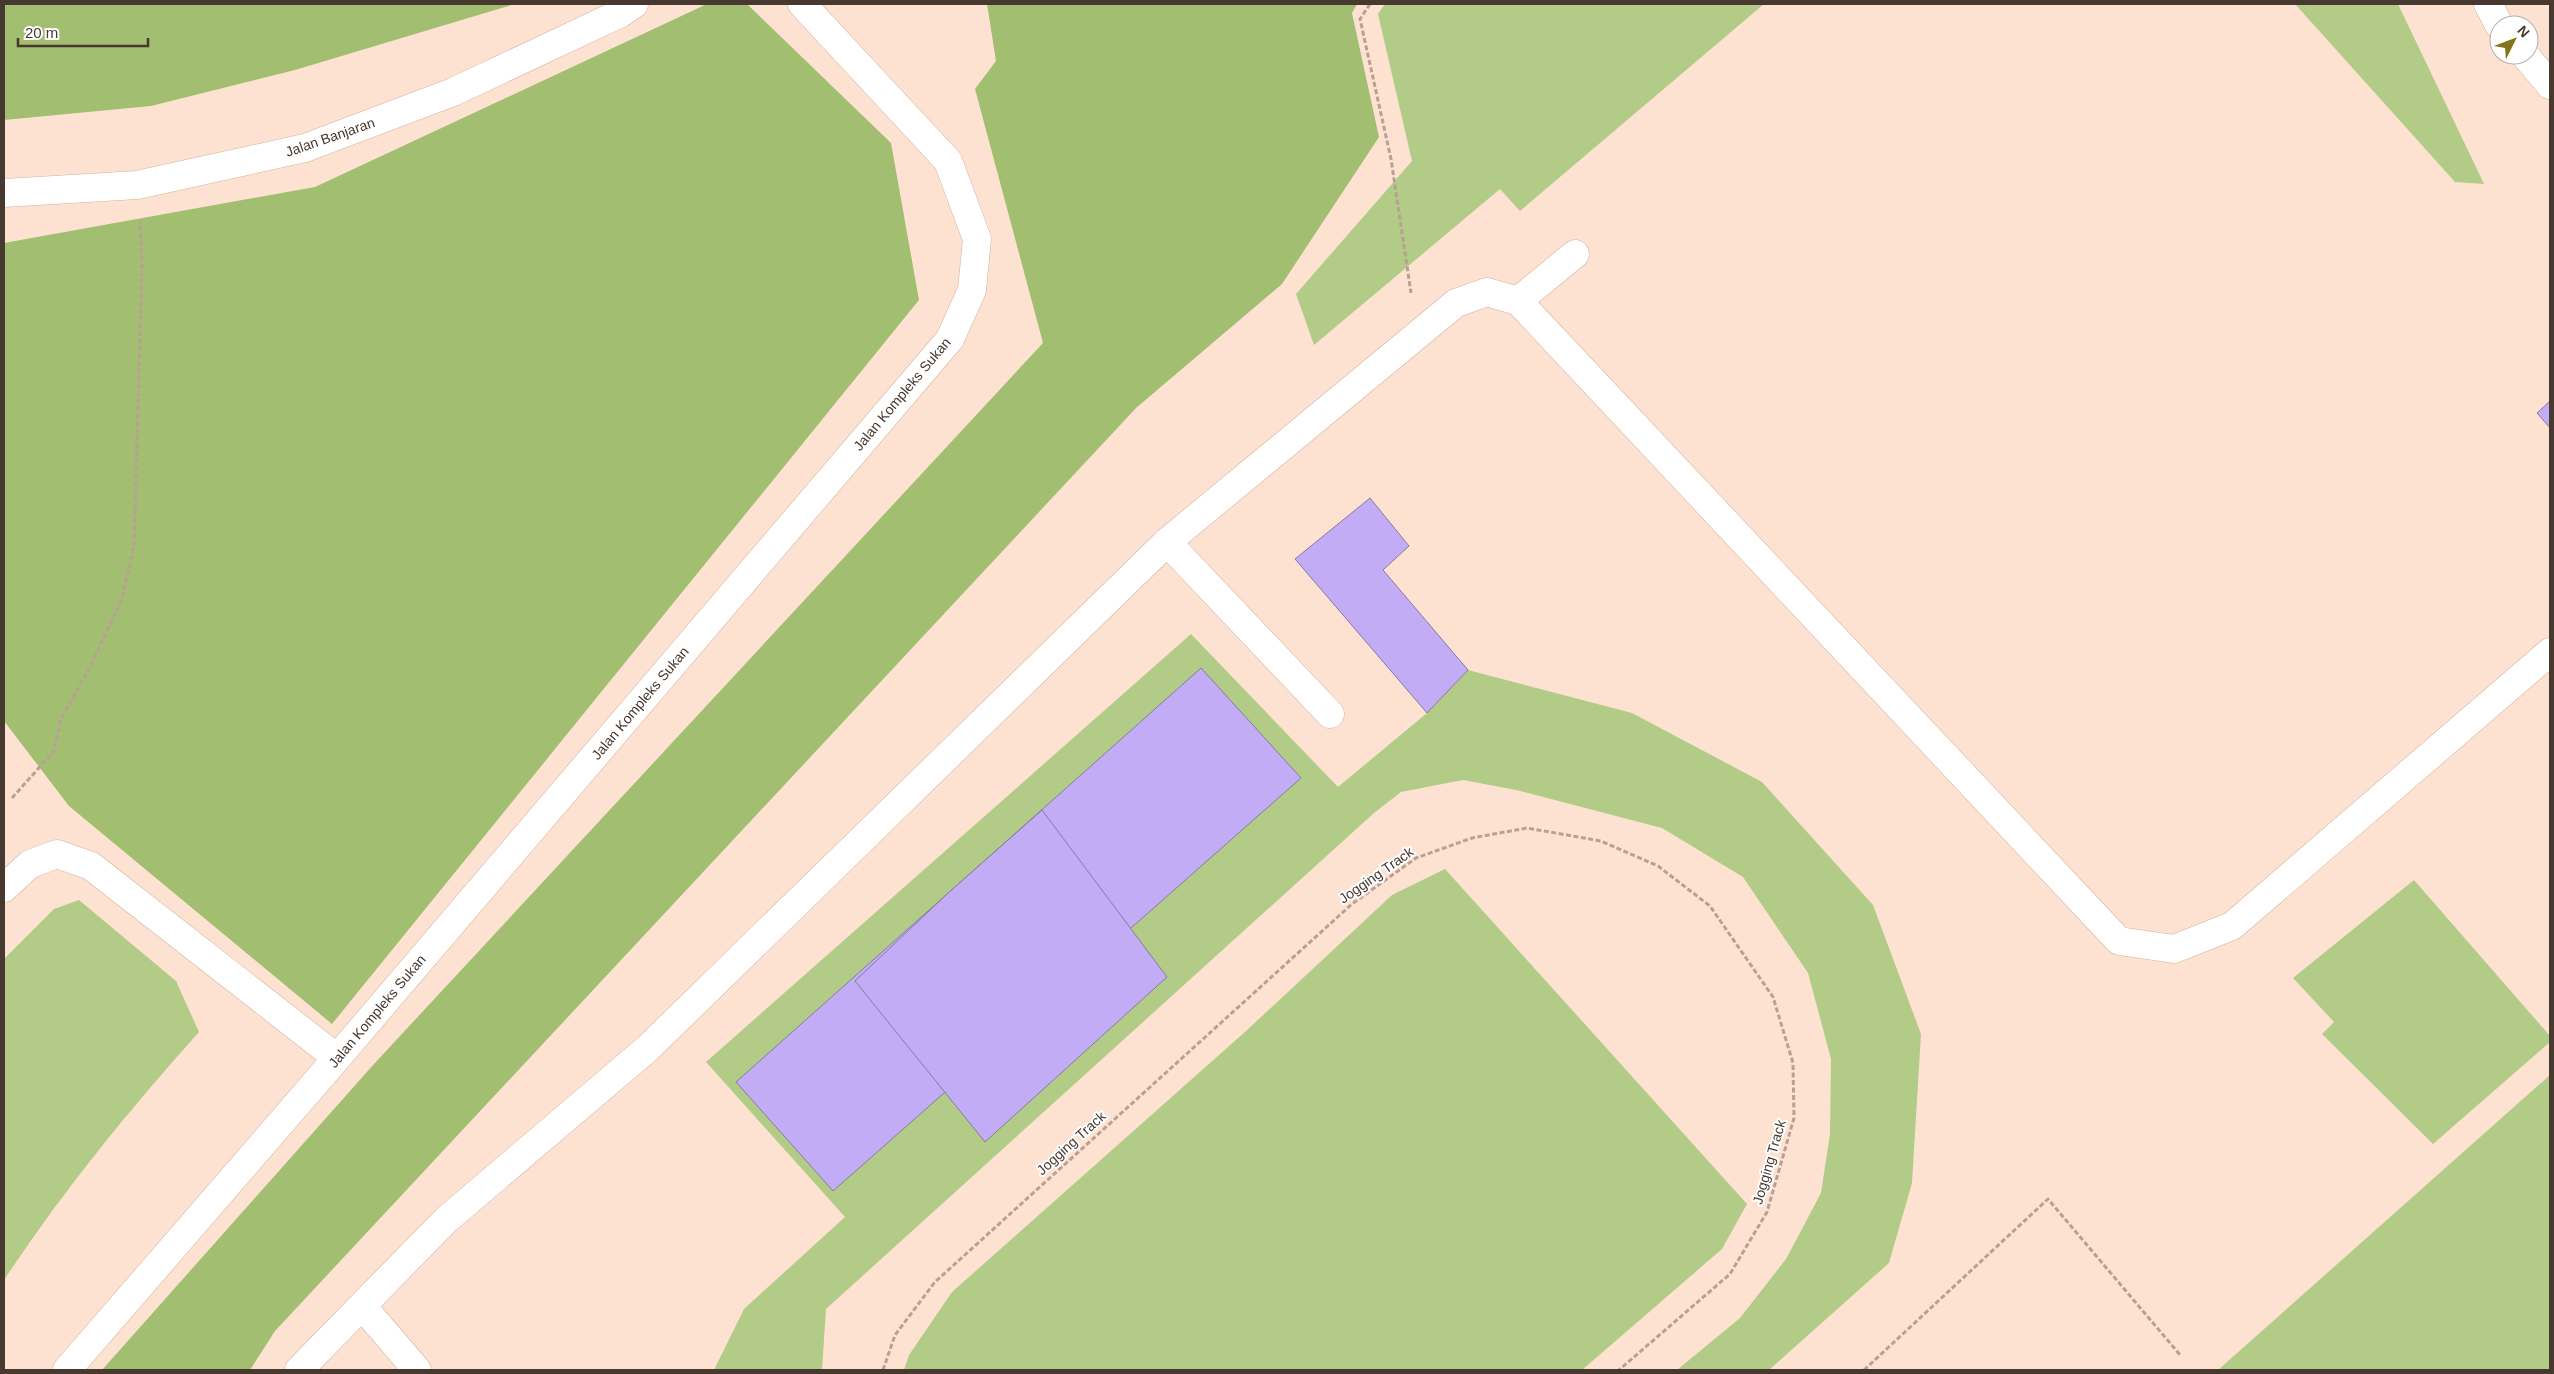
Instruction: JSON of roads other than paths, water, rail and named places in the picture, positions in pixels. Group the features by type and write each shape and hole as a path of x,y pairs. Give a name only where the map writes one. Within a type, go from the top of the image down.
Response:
{"street":[{"name":"Jalan Banjaran","path":"4,193 137,185 305,148 454,92 621,13 634,4"},
{"name":"Jalan Kompleks Sukan","path":"66,1370 338,1058 950,339 972,290 977,238 948,161 802,4"},
{"path":"2533,65 2550,85"},
{"path":"1518,301 1575,254"},
{"path":"299,1370 363,1307 446,1220 648,1048 1167,542 1456,303 1487,292 1518,301 2119,941 2174,949 2232,926 2550,652"},
{"path":"1167,542 1330,714"},
{"path":"4,888 30,864 57,854 91,866 338,1058"},
{"path":"363,1307 417,1370"}]}
